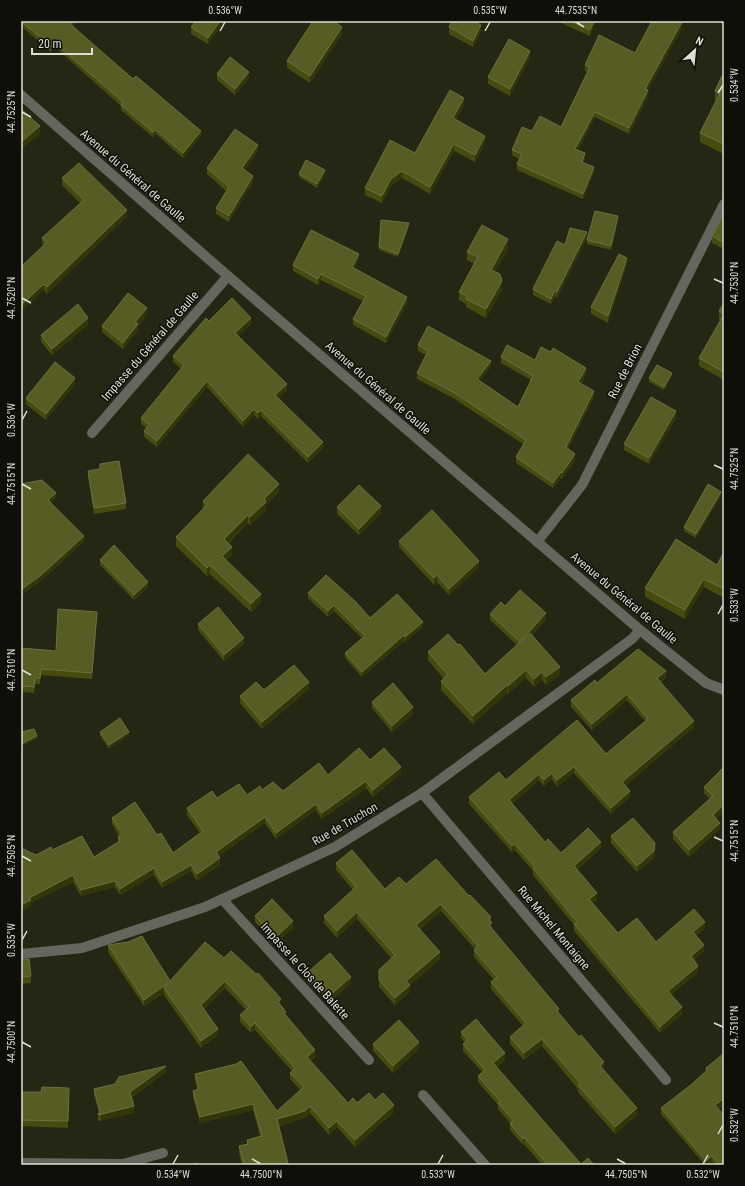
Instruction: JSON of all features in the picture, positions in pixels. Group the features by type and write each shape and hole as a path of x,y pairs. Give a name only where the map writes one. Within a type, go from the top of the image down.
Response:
{"street":[{"name":"Avenue du Général de Gaulle","path":"21,95 228,276 640,630 706,683 724,690"},
{"name":"Rue de Brion","path":"537,542 582,485 724,204"},
{"name":"Impasse du Général de Gaulle","path":"92,433 228,276"},
{"name":"Rue de Truchon","path":"21,954 82,948 205,907 335,847 422,793 632,639 640,630"},
{"name":"Rue Michel Montaigne","path":"422,793 666,1080"},
{"name":"Impasse le Clos de Balette","path":"222,899 369,1060"},
{"path":"423,1095 485,1165"},
{"path":"21,1163 123,1164 163,1153"}],"building":[{"path":"21,21 73,21 70,24 133,79 136,76 201,131 183,153 156,130 153,132 121,105 123,102 55,43 51,47"},
{"path":"196,21 220,21 208,38 191,27"},
{"path":"313,21 333,21 342,27 310,76 287,61"},
{"path":"452,21 472,21 481,25 473,41 449,27"},
{"path":"570,21 594,21 590,30"},
{"path":"652,21 682,22 645,89 648,90 629,128 595,112 575,149 585,153 582,162 594,167 583,194 517,164 522,154 512,150 522,127 532,131 540,116 561,127 590,67 585,65 599,35 635,53"},
{"path":"509,39 530,51 510,89 488,77"},
{"path":"230,57 249,72 235,89 217,74"},
{"path":"722,76 724,77 724,144 700,133 720,93 715,91"},
{"path":"450,90 464,98 453,118 485,136 475,155 454,144 430,187 402,171 391,179 382,196 365,188 390,140 415,153"},
{"path":"21,109 40,126 21,142"},
{"path":"235,129 258,145 242,168 253,176 229,216 216,208 229,187 207,168"},
{"path":"306,160 325,170 317,184 299,174"},
{"path":"79,163 127,210 47,287 44,284 21,305 21,267 47,242 42,238 84,200 62,178"},
{"path":"595,211 618,216 611,246 587,240"},
{"path":"724,214 724,243 712,236"},
{"path":"381,220 409,223 398,254 379,247"},
{"path":"482,225 508,239 491,270 500,274 502,281 486,309 466,299 467,296 459,292 478,257 467,252"},
{"path":"570,228 587,232 557,292 555,290 551,299 533,289 557,241 565,245"},
{"path":"311,230 359,254 352,267 407,297 386,337 353,319 366,296 321,274 318,279 293,265"},
{"path":"619,254 627,258 608,316 591,307"},
{"path":"128,293 147,308 135,322 138,324 123,343 102,326"},
{"path":"232,298 251,318 235,333 287,384 275,395 323,442 308,457 261,410 258,413 254,409 243,421 207,381 157,441 144,431 149,425 141,418 184,365 173,356 206,318 209,321"},
{"path":"724,303 724,314 719,311"},
{"path":"78,304 88,318 52,349 41,335"},
{"path":"724,314 724,372 699,358"},
{"path":"428,326 491,361 477,379 518,407 533,376 501,357 507,345 535,360 541,347 551,352 553,348 586,368 578,382 594,391 566,447 575,454 553,483 516,457 526,440 453,392 417,373 428,351 418,345"},
{"path":"55,362 75,378 46,414 26,398"},
{"path":"657,365 672,373 664,387 649,378"},
{"path":"651,397 676,411 649,458 624,444"},
{"path":"248,454 279,484 264,499 266,502 250,517 248,515 224,539 232,547 222,556 261,594 251,604 210,565 207,568 176,537 207,505 203,501"},
{"path":"119,461 126,503 94,508 88,471 100,469 100,464"},
{"path":"42,480 56,493 48,500 84,536 41,575 21,590 21,484"},
{"path":"708,484 721,492 696,534 684,527"},
{"path":"359,485 381,506 359,529 337,507"},
{"path":"432,510 479,561 449,589 437,575 434,578 399,541"},
{"path":"676,539 717,565 724,552 724,589 704,579 685,610 645,588"},
{"path":"114,545 148,582 134,595 100,560"},
{"path":"326,575 356,602 370,618 397,594 423,622 405,637 404,635 362,672 345,653 365,636 334,605 328,611 308,593"},
{"path":"520,590 546,613 520,642 490,614 501,602 505,606"},
{"path":"218,607 244,638 224,655 198,624"},
{"path":"58,609 97,612 92,673 41,669 40,678 35,678 34,687 21,686 21,648 56,651"},
{"path":"530,633 560,667 546,677 542,672 534,679 526,670 473,716 441,681 448,675 428,652 448,634 458,645 460,644 485,674"},
{"path":"638,649 666,671 657,678 694,721 622,782 630,791 611,808 574,767 557,780 552,773 544,780 539,774 509,800 545,842 548,839 561,853 588,828 601,842 574,866 597,893 589,899 618,933 637,918 656,942 694,909 705,922 693,932 704,945 691,956 698,966 668,991 682,1007 660,1027 574,924 577,922 533,868 535,867 515,844 512,846 469,797 499,772 506,780 577,720 606,754 648,719 627,694 592,724 571,700 595,680 597,683"},
{"path":"294,665 309,682 262,722 240,696 256,682 264,690"},
{"path":"393,683 413,707 392,726 372,702"},
{"path":"120,718 129,732 109,745 100,732"},
{"path":"34,729 37,736 21,744 21,732"},
{"path":"359,748 370,760 384,748 401,767 373,790 366,781 322,813 316,804 276,833 265,817 216,852 220,858 197,874 191,865 162,882 154,868 120,889 115,881 81,890 73,875 29,898 31,900 21,905 21,848 36,855 51,847 52,850 82,836 94,857 120,841 118,837 122,834 112,818 135,802 157,835 161,833 173,853 203,831 187,808 212,791 217,798 239,784 247,795 260,786 262,790 273,782 283,791 319,763 328,775"},
{"path":"724,767 724,804 713,815 720,823 689,850 673,832 713,796 704,787"},
{"path":"633,818 655,843 654,851 637,866 611,836"},
{"path":"352,850 385,889 399,877 406,884 436,859 469,896 470,895 491,917 489,919 492,923 489,925 559,1009 557,1011 579,1037 581,1035 604,1062 600,1066 637,1108 615,1127 578,1085 580,1083 542,1039 524,1053 510,1037 526,1023 491,982 497,977 474,950 478,946 441,904 416,925 440,952 406,981 410,985 395,998 379,980 379,970 395,955 357,912 337,931 324,916 356,887 336,863"},
{"path":"272,899 293,921 275,938 255,916"},
{"path":"142,936 170,981 205,942 224,958 231,951 256,974 258,973 281,999 278,1002 286,1012 284,1013 315,1050 307,1057 348,1103 353,1098 357,1103 369,1093 375,1100 383,1093 394,1105 355,1140 337,1121 329,1128 310,1106 305,1111 277,1119 288,1163 280,1165 244,1165 239,1146 248,1144 247,1140 262,1136 253,1104 200,1117 193,1091 199,1089 195,1074 236,1064 241,1061 277,1111 304,1087 290,1073 295,1068 255,1023 251,1027 240,1015 249,1007 225,981 201,1005 218,1029 201,1041 164,988 168,983 144,1000 108,945 128,942"},
{"path":"330,953 351,977 329,996 307,973"},
{"path":"29,959 31,976 21,977 21,960"},
{"path":"476,1019 505,1053 493,1063 581,1164 588,1158 594,1165 548,1165 524,1137 523,1139 510,1124 513,1120 498,1103 500,1101 478,1076 485,1070 463,1044 468,1040 461,1032"},
{"path":"399,1020 419,1042 393,1066 373,1044"},
{"path":"723,1054 724,1098 715,1105 724,1115 724,1165 720,1165 712,1156 706,1161 661,1108 692,1084 707,1070 706,1068"},
{"path":"166,1066 130,1092 134,1106 98,1115 100,1111 94,1089 115,1084 119,1077"},
{"path":"42,1087 69,1088 68,1121 21,1120 21,1092 41,1092"}]}
